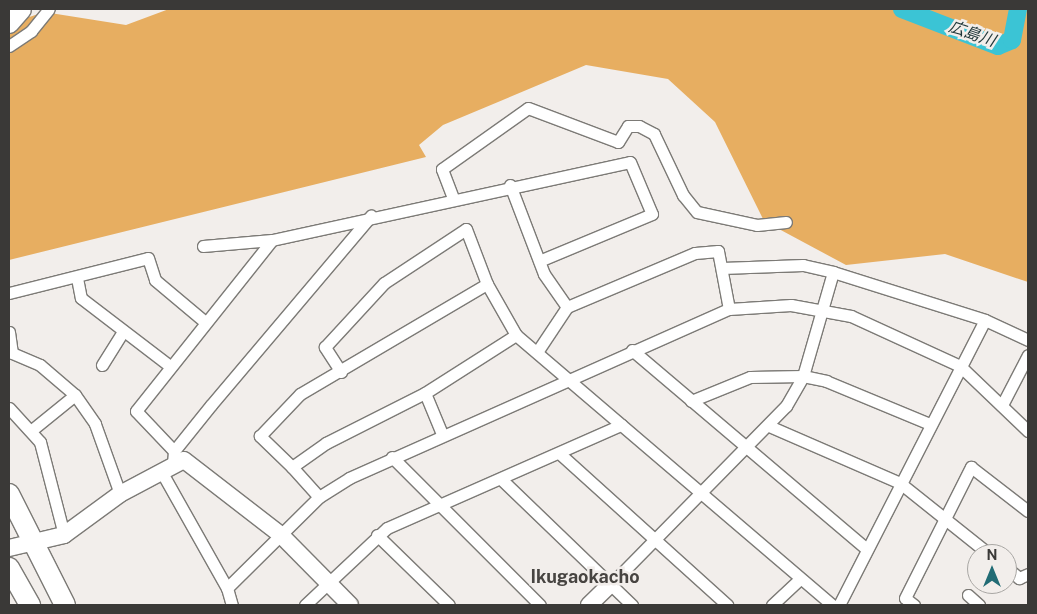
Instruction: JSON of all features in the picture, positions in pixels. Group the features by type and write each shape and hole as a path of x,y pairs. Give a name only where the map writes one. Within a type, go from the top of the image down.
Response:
{"highway":[{"path":"9,23 21,9"},
{"path":"9,494 20,545 65,605"},
{"path":"9,568 30,605"},
{"path":"9,594 15,605"}],"street":[{"path":"9,46 31,31 49,9"},
{"path":"452,198 442,169 528,108 618,142 628,126 639,126 654,134 683,195 697,212 757,226 786,222"},
{"path":"203,246 272,240 510,185 630,162 652,214 539,261"},
{"path":"510,185 539,261 567,307"},
{"path":"20,545 64,535 120,494 169,462 371,216"},
{"path":"342,372 325,347 384,283 466,229 487,284 516,334 832,605"},
{"path":"232,605 227,588 169,462 136,412 170,366 272,240"},
{"path":"537,352 567,307 695,253 718,251 729,309"},
{"path":"9,294 78,278 148,258 155,280 205,322"},
{"path":"722,268 803,265 833,272 985,320 1028,340"},
{"path":"589,605 769,426 803,376 833,272"},
{"path":"78,278 81,298 170,366"},
{"path":"319,497 260,436 300,394 342,372 487,284"},
{"path":"227,588 319,497 392,457 442,434 729,309 764,304 823,310 851,316 960,366 1028,431"},
{"path":"839,605 930,424 985,320"},
{"path":"102,365 123,331"},
{"path":"9,332 12,353 40,365 75,396 95,424 120,494"},
{"path":"292,467 326,442 425,393 516,334"},
{"path":"632,350 746,449 867,549"},
{"path":"1002,406 1028,355"},
{"path":"691,401 750,377 803,376 826,381 930,424"},
{"path":"425,393 442,434"},
{"path":"33,429 75,396"},
{"path":"9,408 33,429 64,535"},
{"path":"305,605 377,535 621,425"},
{"path":"769,426 900,483 977,544"},
{"path":"559,454 727,605"},
{"path":"392,457 540,605"},
{"path":"169,462 184,460 281,536 350,605"},
{"path":"914,605 905,598 971,467 1028,511"},
{"path":"501,478 632,605"},
{"path":"377,535 449,605"},
{"path":"772,605 800,579"},
{"path":"968,595 979,605"}],"shaded area":[{"path":"169,9 1028,9 1028,282 945,254 846,265 764,221 715,122 668,79 586,65 443,125 419,145 426,157 9,260 9,24 44,12 126,25"}],"waterway":[{"name":"広島川","path":"902,9 998,46 1012,40 1018,9"}],"district":[{"name":"Ikugaokacho","path":"585,577"}]}
